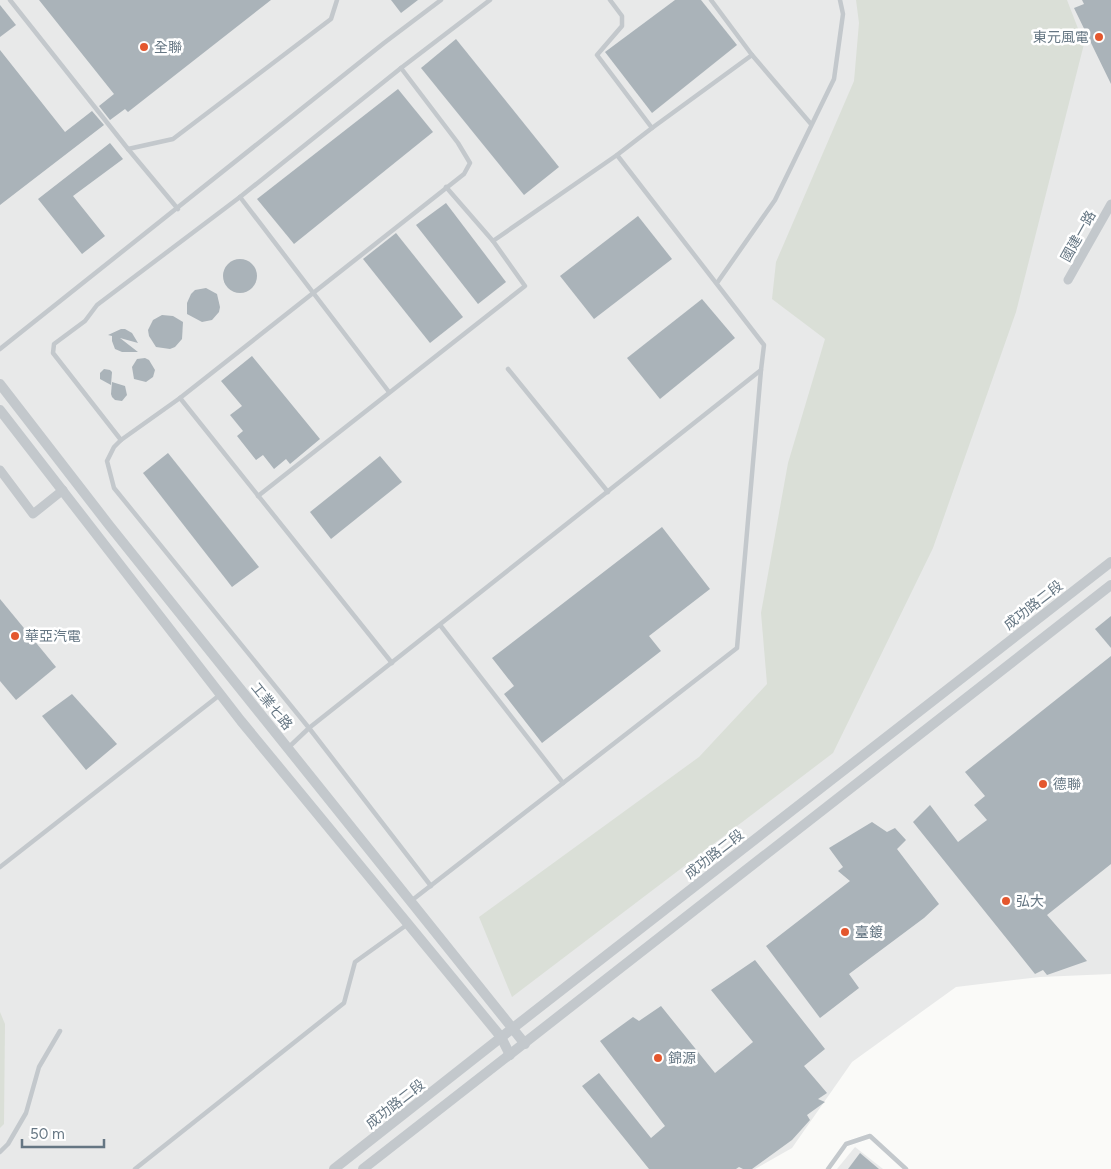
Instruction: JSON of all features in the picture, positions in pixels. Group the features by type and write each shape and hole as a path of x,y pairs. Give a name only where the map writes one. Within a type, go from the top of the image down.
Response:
{"street":[{"name":"國建一路","path":"1068,280 1111,204"},
{"name":"工業七路","path":"0,384 109,525 525,1044"},
{"path":"0,410 221,694 501,1037 510,1055"},
{"path":"0,470 33,514 63,490"},
{"name":"成功路二段","path":"334,1169 1111,562"},
{"path":"363,1169 1111,585"}],"lane":[{"path":"10,0 178,209"},
{"path":"128,149 173,139 331,19 337,0"},
{"path":"0,350 384,43 441,0"},
{"path":"121,440 53,353 54,344 85,321 97,305 240,197 401,68 490,0"},
{"path":"610,0 622,16 622,26 597,55 652,128"},
{"path":"711,0 752,55 811,124"},
{"path":"717,283 775,200 834,79 843,14 840,0"},
{"path":"492,241 617,155 752,55"},
{"path":"401,68 458,143 470,163 464,174 180,398 121,440 114,447 107,461 114,488 309,728 431,886"},
{"path":"411,901 738,648 764,345 617,155"},
{"path":"258,496 525,286 492,241 446,187"},
{"path":"240,197 388,392"},
{"path":"508,369 608,492"},
{"path":"288,748 309,728 761,370"},
{"path":"180,398 392,663"},
{"path":"440,625 563,783"},
{"path":"0,867 221,694"},
{"path":"135,1169 344,1003 355,962 408,924"},
{"path":"0,1152 8,1144 26,1113 39,1067 60,1031"},
{"path":"828,1169 846,1144 870,1136 906,1169"}],"shaded area":[{"path":"0,0 1111,0 1111,974 1040,977 956,987 852,1062 792,1148 755,1169 0,1169"},
{"path":"856,0 1067,0 1084,44 1016,312 933,548 833,753 512,997 479,917 699,757 767,684 761,613 788,463 825,339 772,299 776,262 854,81 859,23"},
{"path":"0,1012 5,1024 4,1124 0,1128"},
{"path":"855,1147 883,1169 837,1169"}],"building":[{"name":"全聯","path":"39,0 271,0 128,112 125,109 110,120 99,106 114,94"},
{"path":"391,0 418,0 401,13"},
{"path":"675,0 701,0 737,45 652,113 605,52"},
{"name":"東元風電","path":"1082,0 1111,0 1111,84 1074,8 1084,4"},
{"path":"0,5 16,25 0,37"},
{"path":"456,39 559,167 524,195 421,68"},
{"path":"0,50 65,132 92,111 104,125 0,205"},
{"path":"398,89 433,132 294,244 257,199"},
{"path":"110,143 123,159 73,196 105,236 82,254 38,199"},
{"path":"446,203 506,282 478,304 416,225"},
{"path":"638,216 672,259 594,319 560,276"},
{"path":"396,233 463,317 430,343 363,259"},
{"path":"240,259 252,264 257,276 252,288 240,293 228,288 223,276 228,264"},
{"path":"206,288 217,294 220,307 219,312 212,320 202,322 187,314 187,303 195,290"},
{"path":"702,299 735,338 660,399 627,358"},
{"path":"162,315 173,316 183,322 182,339 175,347 170,349 156,347 149,336 148,330 153,320"},
{"path":"121,329 132,333 138,343 120,338 138,352 122,352 115,349 112,336 108,335"},
{"path":"252,356 320,439 290,464 286,459 274,469 263,455 256,460 237,436 243,431 230,415 242,406 221,381"},
{"path":"145,358 149,360 155,370 153,377 146,382 134,379 132,367 137,359"},
{"path":"104,369 112,372 111,385 100,379 100,373"},
{"path":"112,382 125,386 127,395 122,401 115,400 112,397"},
{"path":"168,453 259,567 232,587 143,473"},
{"path":"380,456 402,482 331,539 310,512"},
{"path":"662,527 710,589 649,636 661,651 542,743 504,694 514,686 492,658"},
{"name":"華亞汽電","path":"0,599 56,667 16,700 0,681"},
{"path":"1111,616 1111,648 1095,629"},
{"name":"德聯","path":"1111,656 1111,864 1047,915 1087,961 1047,975 1043,970 1035,974 913,822 930,805 958,842 987,820 974,805 985,796 965,772"},
{"path":"72,694 117,744 86,770 42,716"},
{"name":"臺鍍","path":"872,822 887,832 895,828 906,840 897,849 939,904 924,918 849,974 859,988 820,1018 766,946 850,881 838,871 843,867 829,848"},
{"name":"錦源","path":"755,960 825,1049 804,1066 827,1093 818,1099 825,1102 807,1115 810,1120 792,1140 752,1169 739,1167 736,1169 649,1169 582,1086 599,1073 651,1138 665,1126 600,1041 633,1017 639,1021 661,1006 715,1073 753,1042 711,990"},
{"path":"860,1153 879,1169 848,1169"}],"place":[{"name":"東元風電","path":"1099,37"},
{"name":"全聯","path":"144,47"},
{"name":"華亞汽電","path":"15,636"},
{"name":"德聯","path":"1043,784"},
{"name":"弘大","path":"1006,901"},
{"name":"臺鍍","path":"845,932"},
{"name":"錦源","path":"658,1058"}]}
